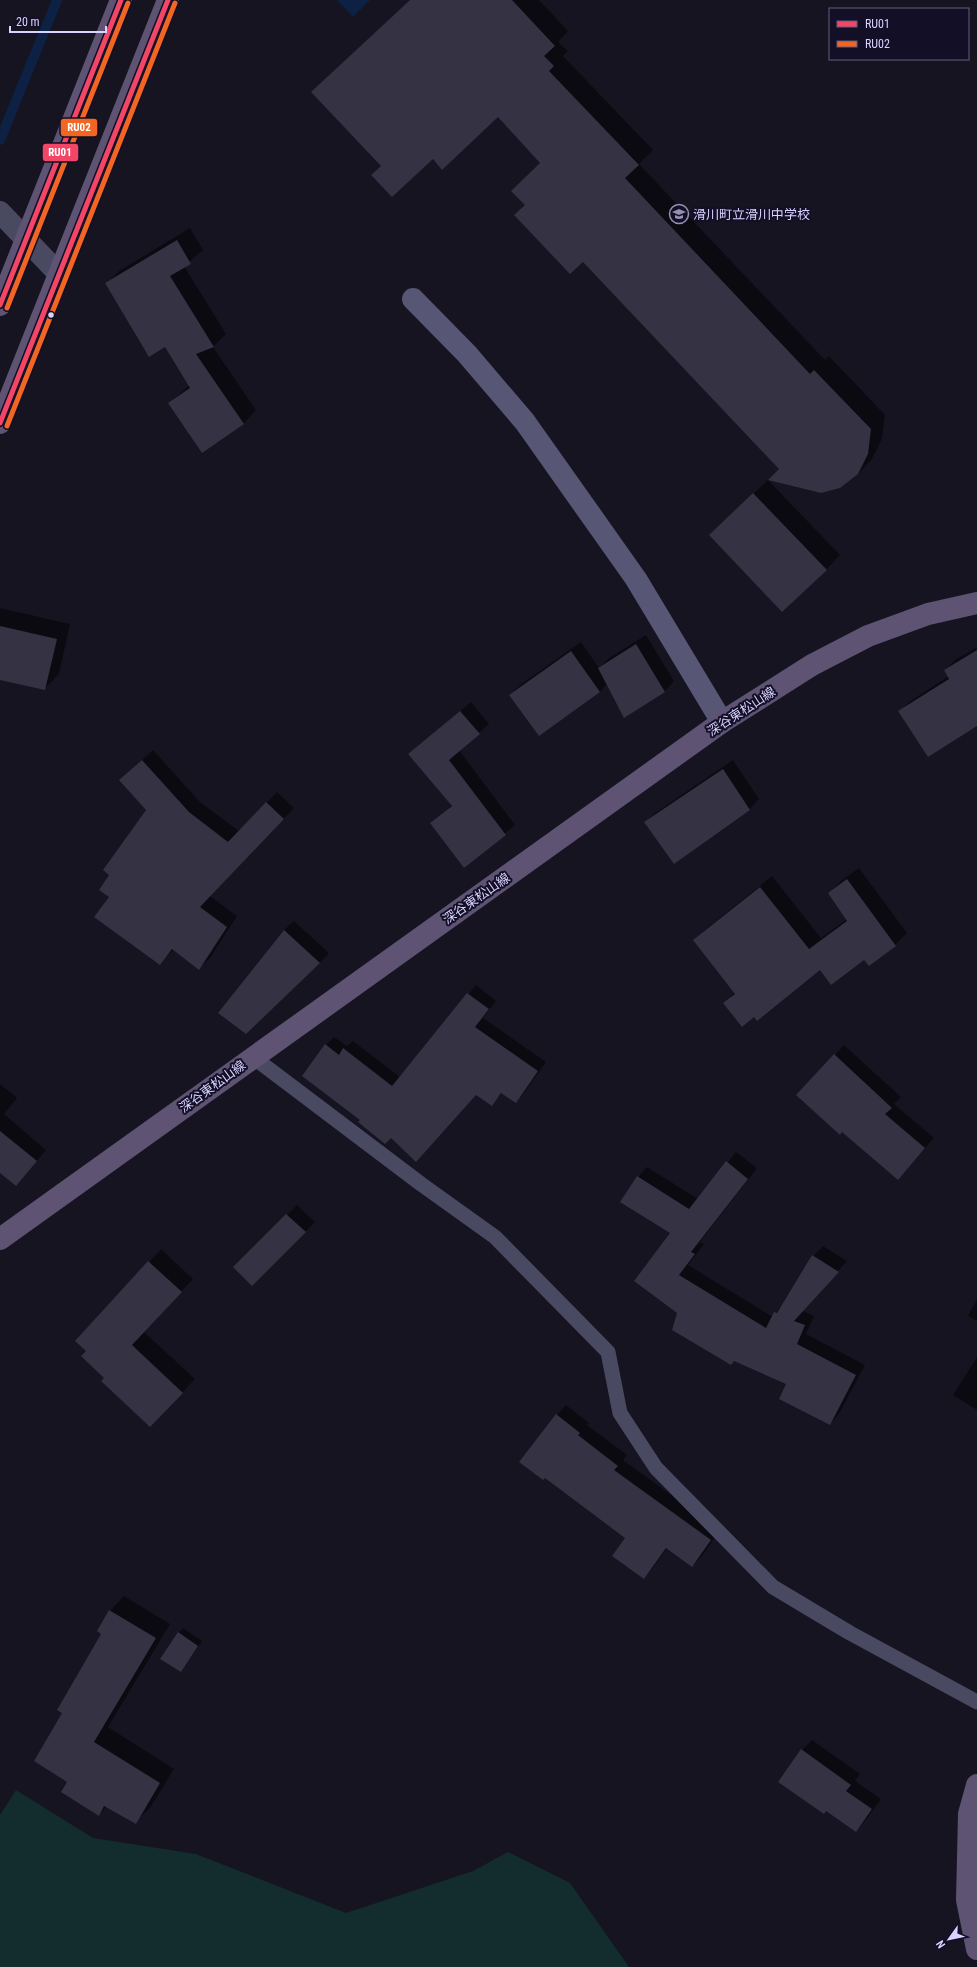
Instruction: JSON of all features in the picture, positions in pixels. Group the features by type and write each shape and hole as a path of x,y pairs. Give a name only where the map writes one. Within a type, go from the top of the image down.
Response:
{"main road":[{"path":"0,305 121,0"},
{"path":"0,423 168,0"},
{"name":"深谷東松山線","path":"0,1239 722,722 812,664 868,636 928,614 977,603"},
{"path":"977,1785 969,1814 967,1900 977,1949"}],"street":[{"path":"0,212 59,274"},
{"path":"413,299 466,354 525,422 636,579 722,722"}],"lane":[{"path":"253,1057 421,1184 495,1237 506,1248 608,1352 620,1414 656,1468 773,1587 850,1633 977,1702"}],"green space":[{"path":"16,1790 93,1838 196,1854 346,1913 473,1871 508,1852 570,1883 629,1967 0,1967 0,1815"}],"water":[{"path":"337,0 370,0 353,17"}],"building":[{"path":"410,0 512,0 555,46 544,56 554,66 549,71 639,165 625,178 810,374 814,370 871,429 868,454 858,474 840,488 821,493 768,480 779,469 583,262 570,274 514,215 525,205 511,191 540,163 498,117 442,170 433,159 392,197 371,175 381,166 311,92"},
{"path":"177,240 191,264 170,276 214,347 196,354 244,424 202,453 168,403 190,388 165,347 149,357 105,283"},
{"path":"753,493 827,570 782,612 709,535"},
{"path":"0,626 57,639 45,690 0,680"},
{"path":"636,644 665,692 624,718 598,668"},
{"path":"977,650 977,726 928,757 898,711 949,679 944,670"},
{"path":"571,651 600,692 539,736 509,695"},
{"path":"460,711 480,734 449,760 506,835 464,868 430,823 452,806 408,754"},
{"path":"142,760 189,812 228,842 266,802 284,819 200,907 227,927 199,970 172,949 160,965 94,917 109,897 99,890 109,875 103,870 146,810 119,780"},
{"path":"723,769 750,810 674,864 644,822"},
{"path":"847,879 896,946 869,966 864,960 831,985 820,970 757,1021 754,1017 742,1027 723,1003 735,994 693,940 760,887 809,949 847,921 828,893"},
{"path":"284,930 320,963 246,1034 218,1013"},
{"path":"467,993 489,1009 475,1027 538,1071 516,1103 501,1093 492,1106 476,1095 416,1162 391,1138 385,1144 358,1122 360,1120 302,1076 325,1044 339,1055 343,1048 392,1086"},
{"path":"834,1054 892,1108 885,1114 925,1148 898,1180 842,1132 840,1135 796,1095"},
{"path":"0,1131 37,1161 16,1186 0,1173"},
{"path":"726,1161 748,1179 691,1252 695,1254 679,1275 766,1328 774,1312 777,1313 812,1255 839,1272 794,1321 805,1325 797,1344 856,1375 830,1425 779,1399 786,1384 734,1361 731,1365 672,1330 677,1313 634,1281 670,1233 620,1202 637,1176 689,1209"},
{"path":"286,1214 306,1232 252,1286 233,1267"},
{"path":"148,1261 182,1292 132,1345 183,1393 150,1427 101,1381 104,1378 81,1356 86,1351 75,1341"},
{"path":"556,1414 580,1433 578,1435 618,1466 614,1470 711,1540 692,1567 666,1548 644,1579 612,1556 625,1538 545,1478 543,1480 519,1462"},
{"path":"109,1610 156,1638 94,1742 160,1783 136,1824 104,1806 99,1816 61,1792 67,1782 34,1761 62,1713 57,1710 101,1634 97,1631"},
{"path":"178,1632 198,1646 181,1672 160,1659"},
{"path":"801,1749 851,1785 846,1791 872,1809 856,1832 826,1811 824,1814 778,1782"}],"waterway":[{"path":"0,140 57,0"}],"transit line":[{"name":"RU01","path":"0,305 121,0"},
{"name":"RU01","path":"0,423 168,0"},
{"name":"RU02","path":"7,308 128,3"},
{"name":"RU02","path":"7,426 175,3"}],"place":[{"name":"滑川町立滑川中学校","path":"679,214"}]}
